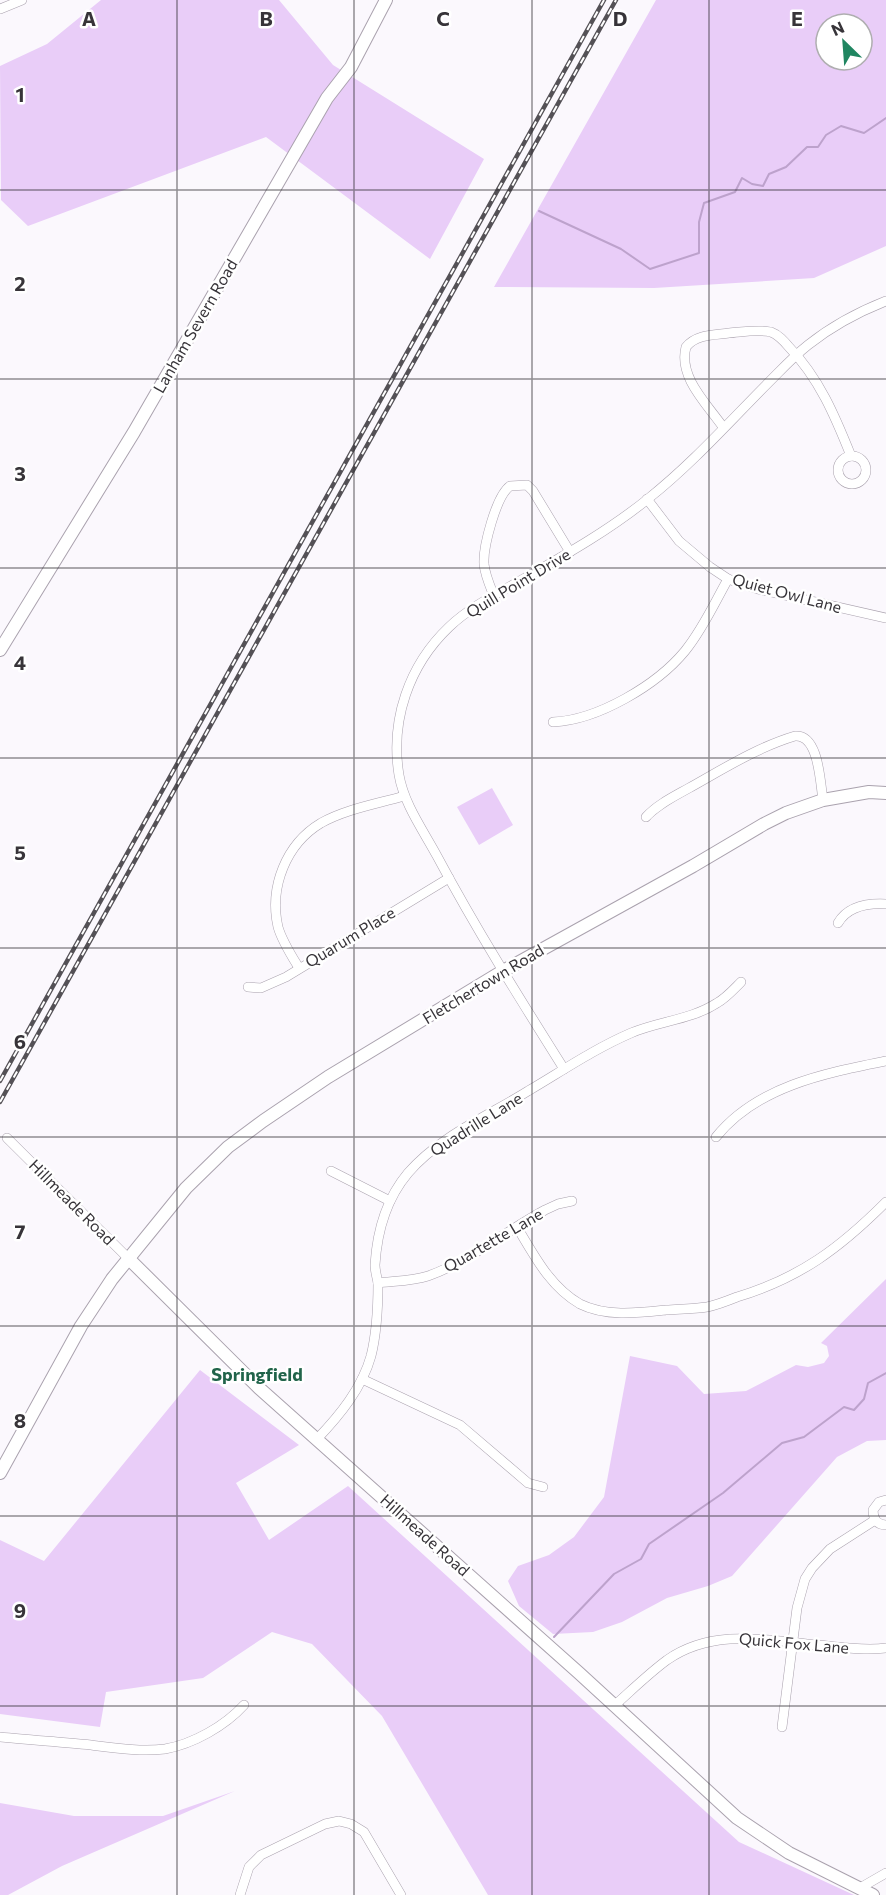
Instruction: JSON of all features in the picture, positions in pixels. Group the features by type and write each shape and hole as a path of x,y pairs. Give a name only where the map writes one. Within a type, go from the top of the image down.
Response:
{"street":[{"path":"0,9 22,0"},
{"name":"Lanham Severn Road","path":"0,650 134,432 327,98 351,67 386,0"},
{"name":"Quill Point Drive","path":"564,1069 503,971 404,796 399,772 397,741 400,712 412,676 424,656 449,627 461,617 570,552 647,499 705,448 723,427 797,355 827,331 850,317 886,301"},
{"path":"723,427 690,380 684,354 690,342 707,335 762,331 778,335 797,355 826,400 851,456"},
{"path":"494,596 484,566 485,545 503,494 510,486 527,485 533,491 570,552"},
{"name":"Quiet Owl Lane","path":"647,499 679,541 728,579 758,589 886,618"},
{"path":"553,722 574,720 612,704 634,693 670,667 690,644 728,579"},
{"path":"646,817 658,807 718,771 751,754 802,735 807,738 814,750 823,800"},
{"name":"Fletchertown Road","path":"0,1473 95,1303 186,1188 228,1147 262,1121 328,1077 503,971 764,824 786,813 823,800 869,792 886,793"},
{"path":"299,968 279,928 275,905 277,885 285,861 311,830 330,819 404,796"},
{"name":"Quarum Place","path":"249,987 261,988 270,985 449,878"},
{"path":"838,923 843,916 859,906 886,904"},
{"name":"Quadrille Lane","path":"317,1439 344,1408 362,1379 371,1353 378,1283 375,1269 376,1251 383,1219 390,1201 407,1175 435,1148 585,1055 633,1032 702,1011 726,997 741,982"},
{"path":"716,1137 739,1114 796,1083 833,1072 886,1061"},
{"name":"Hillmeade Road","path":"7,1138 252,1380 744,1823 789,1853 873,1895"},
{"path":"331,1171 390,1201"},
{"name":"Quartette Lane","path":"378,1283 426,1277 464,1259 545,1209 558,1203 572,1201"},
{"path":"517,1227 554,1284 578,1303 609,1313 657,1311 707,1307 777,1284 809,1266 852,1235 886,1202"},
{"path":"362,1379 460,1425 528,1483 543,1487"},
{"path":"886,1500 879,1502 873,1510 875,1520 886,1525"},
{"path":"782,1727 799,1596 812,1568 830,1549 875,1520"},
{"name":"Quick Fox Lane","path":"615,1705 667,1660 693,1646 716,1640 733,1638 858,1649 886,1648"},
{"path":"0,1737 156,1750 194,1740 235,1715 244,1705"},
{"path":"240,1895 249,1867 261,1855 325,1824 339,1821 351,1824 364,1832 401,1895"},
{"path":"860,1888 886,1873"}],"shaded area":[{"path":"101,0 279,0 333,65 484,159 430,259 266,137 28,226 1,200 0,66 47,44"},
{"path":"656,0 886,0 886,246 814,278 654,288 494,287"},
{"path":"492,788 513,825 479,845 457,807"},
{"path":"886,1279 886,1440 867,1441 837,1457 732,1576 667,1598 622,1622 593,1632 553,1634 519,1606 508,1581 518,1566 549,1555 574,1537 604,1497 630,1356 677,1366 704,1394 746,1391 796,1365 808,1367 824,1363 829,1356 827,1346 821,1343"},
{"path":"200,1370 299,1445 236,1483 269,1540 348,1486 739,1842 854,1895 488,1895 382,1716 312,1644 272,1632 203,1678 106,1692 100,1727 0,1714 0,1540 44,1561"},
{"path":"235,1791 62,1866 8,1895 0,1895 0,1803 74,1816 163,1816"}],"waterway":[{"path":"539,211 621,249 650,269 699,253 699,222 704,203 735,192 742,178 752,184 763,186 769,174 786,167 807,147 818,147 826,135 841,126 864,133 886,118"},
{"path":"554,1637 614,1574 641,1559 649,1544 723,1493 782,1443 804,1437 844,1407 854,1410 864,1399 868,1383 886,1373"}],"railway":[{"path":"0,1081 604,0"},
{"path":"0,1102 616,0"}],"district":[{"name":"Springfield","path":"257,1375"}]}
